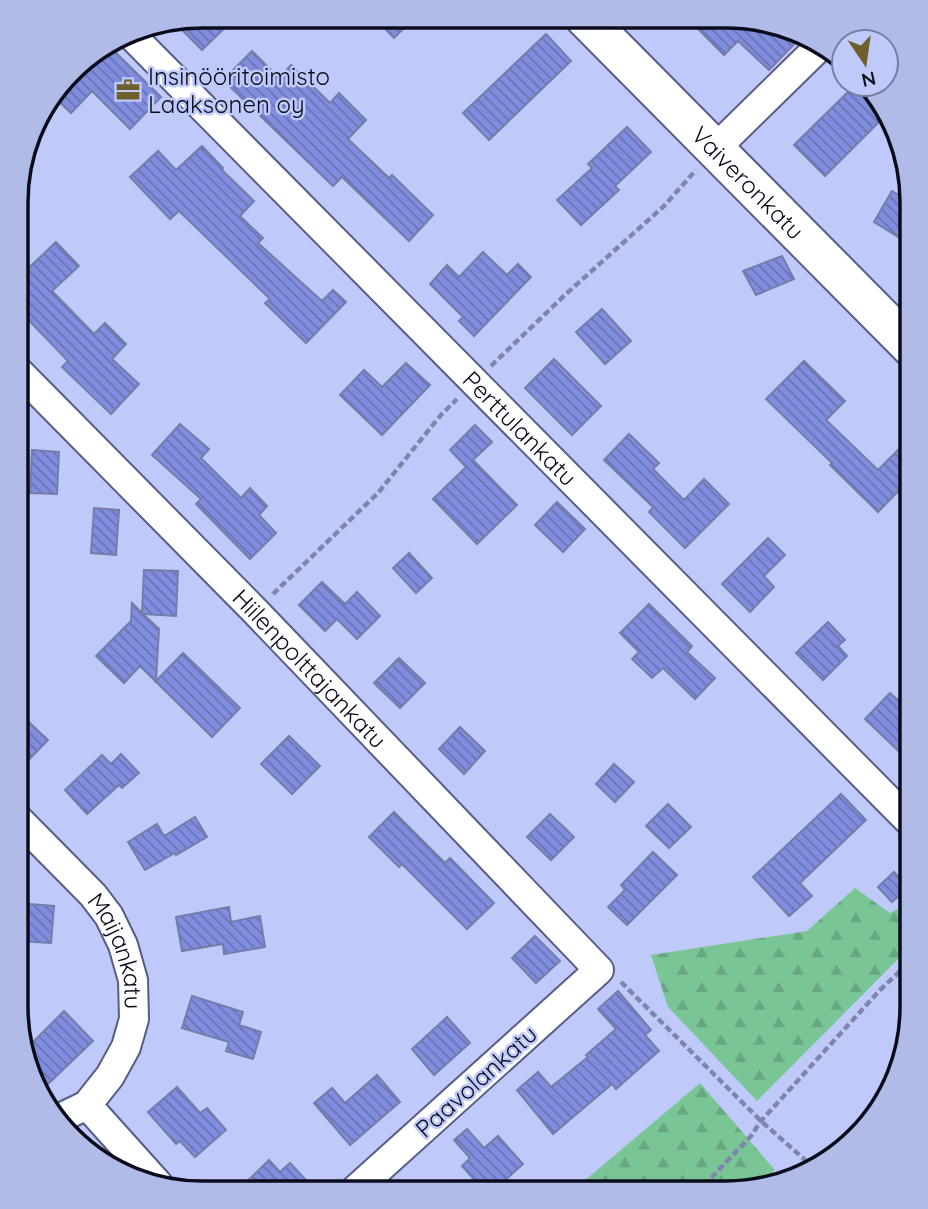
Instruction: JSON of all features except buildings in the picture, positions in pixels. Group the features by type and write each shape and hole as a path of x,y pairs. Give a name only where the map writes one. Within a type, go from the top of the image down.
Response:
{"main road":[{"name":"Vaiveronkatu","path":"595,28 900,336"}],"street":[{"name":"Perttulankatu","path":"137,41 900,812"},
{"path":"716,148 814,52"},
{"name":"Hiilenpolttajankatu","path":"28,381 255,611 599,970"},
{"name":"Maijankatu","path":"28,829 93,895 109,916 123,945 133,980 134,1019 126,1047 110,1076 87,1105"},
{"name":"Paavolankatu","path":"365,1181 599,970"},
{"path":"66,1115 87,1105 147,1172"}],"path":[{"path":"599,970 617,978 761,1121 806,1161"},
{"path":"708,1181 880,990 900,971"}],"green space":[{"path":"855,888 890,913 900,908 900,957 757,1101 668,1007 651,955 807,931"},
{"path":"700,1083 775,1170 770,1175 737,1181 584,1181"}],"place":[{"name":"Insinööritoimisto Laaksonen oy","path":"128,90"}]}
